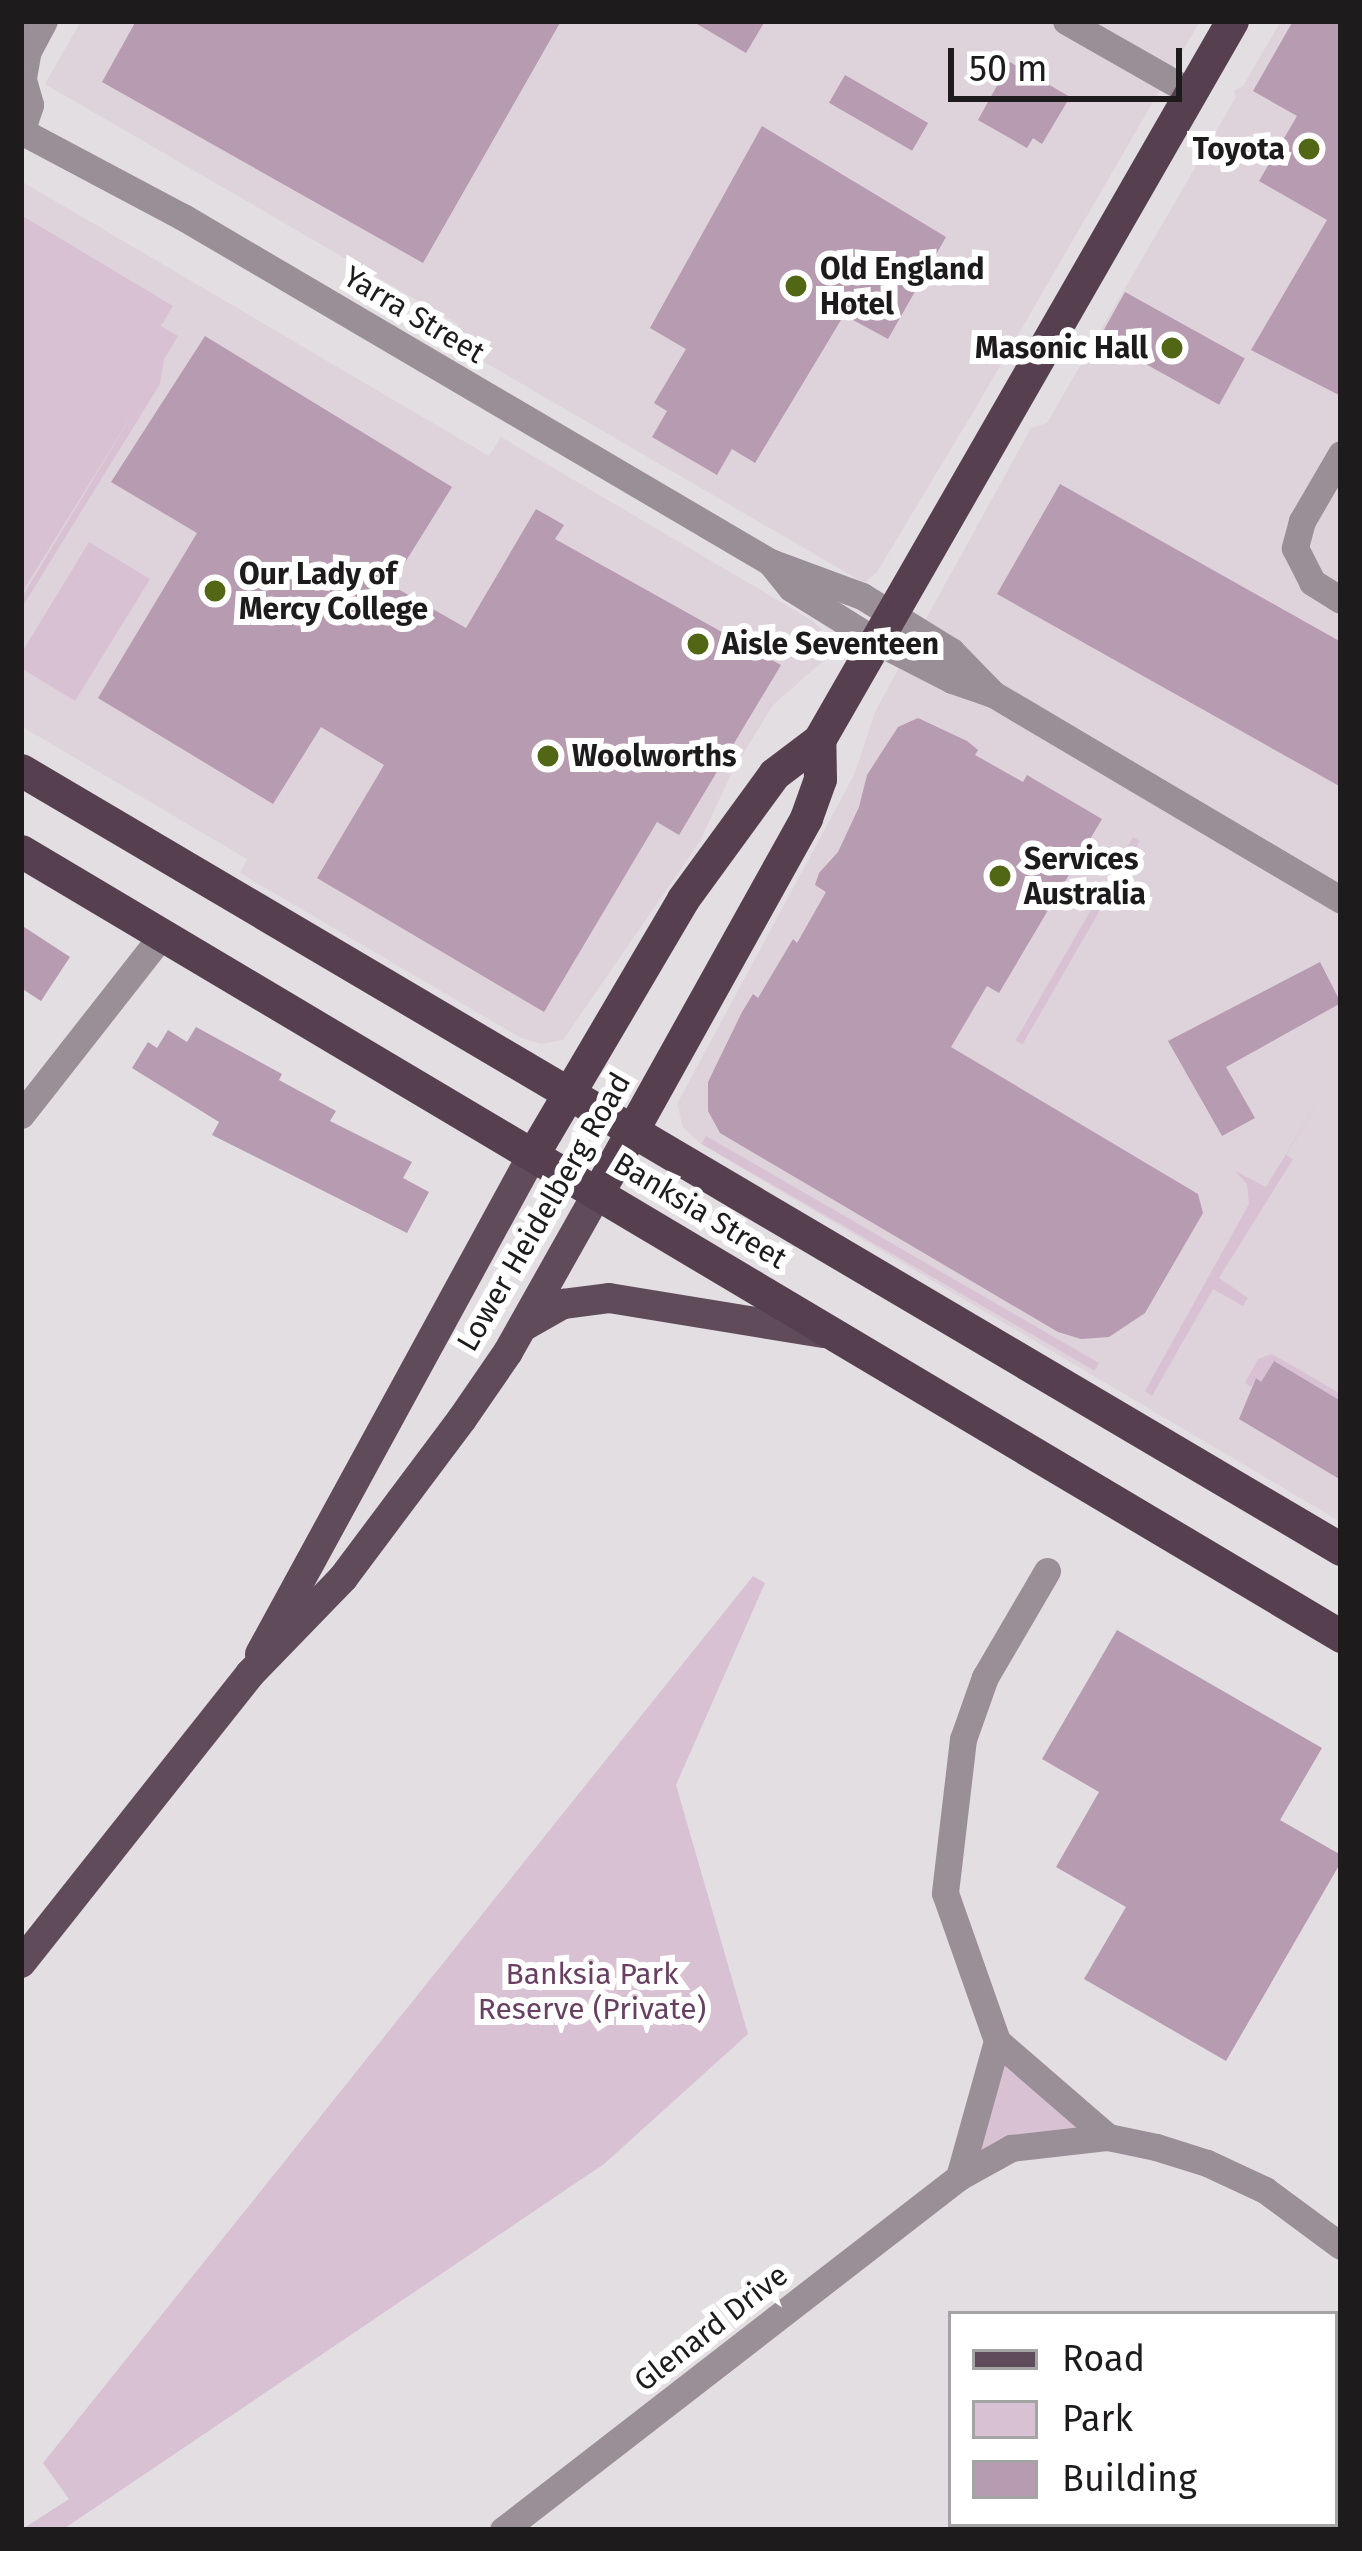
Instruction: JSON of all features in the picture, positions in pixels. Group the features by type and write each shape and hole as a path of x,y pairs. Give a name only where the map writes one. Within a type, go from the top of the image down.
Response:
{"highway":[{"name":"Lower Heidelberg Road","path":"533,1154 724,841 774,774 820,740 1232,21"},
{"name":"Lower Heidelberg Road","path":"598,1192 806,818 820,778 820,740"},
{"name":"Banksia Street","path":"21,770 1341,1549"},
{"name":"Banksia Street","path":"21,851 1341,1636"}],"main road":[{"name":"Lower Heidelberg Road","path":"250,1674 360,1462 533,1154"},
{"name":"Lower Heidelberg Road","path":"21,1963 250,1674 343,1578 470,1408 521,1329 598,1192"},
{"path":"521,1329 563,1304 609,1298 842,1336"}],"street":[{"path":"21,130 29,105 22,78 27,51 43,21"},
{"path":"1066,21 1192,93"},
{"name":"Yarra Street","path":"21,130 182,217 770,562 803,597 884,628 952,680 993,694 1341,900"},
{"path":"1341,454 1302,521 1294,548 1312,582 1341,600"},
{"path":"21,1115 162,935"},
{"name":"Glenard Drive","path":"1047,1571 985,1677 963,1739 945,1893 997,2041 1108,2138"},
{"path":"959,2177 997,2041"},
{"name":"Glenard Drive","path":"503,2530 959,2177 1011,2148 1108,2138 1226,2172 1301,2213 1341,2246"}],"shaded area":[{"path":"81,21 1200,21 972,414 877,572 864,583 450,342 458,324 45,84"},
{"path":"1281,21 1341,21 1341,1522 701,1144 683,1127 677,1104 854,775 876,710 1031,428 1047,423 1236,97 1234,91 1243,86"},
{"path":"21,181 489,456 501,437 813,621 826,635 823,661 773,705 732,772 700,841 563,1040 541,1044 521,1038 240,873 247,859 21,726"}],"green space":[{"path":"21,215 173,306 161,326 178,336 164,359 160,384 21,609 21,599 138,405 21,594"},
{"path":"89,542 150,579 75,701 21,668 21,654"},
{"path":"1133,837 1140,841 1022,1045 1016,1041"},
{"path":"1323,1093 1286,1155 1293,1159 1219,1278 1248,1298 1243,1306 1213,1289 1152,1396 1145,1391 1249,1204 1247,1184 1235,1171 1266,1187"},
{"path":"706,1136 1099,1363 1095,1371 702,1144"},
{"path":"1272,1354 1341,1394 1341,1401 1274,1361 1261,1382 1255,1379 1251,1387 1245,1383 1258,1359"},
{"name":"Banksia Park Reserve (Private)","path":"753,1576 765,1583 676,1785 748,2034 604,2164 65,2528 21,2530 69,2499 43,2463"},
{"path":"1002,2055 1091,2131 970,2163"},
{"path":"970,2527 1195,2527 1195,2530"}],"building":[{"path":"136,21 561,21 423,263 102,82"},
{"path":"692,21 765,21 746,53"},
{"path":"1293,21 1341,21 1341,396 1251,350 1327,220 1259,181 1297,116 1253,91"},
{"path":"1010,62 1070,97 1042,144 1033,138 1027,148 978,120"},
{"path":"845,75 928,123 912,151 829,103"},
{"name":"Old England Hotel","path":"762,126 946,237 888,339 844,315 755,463 732,449 717,475 652,437 667,411 654,403 686,349 650,328"},
{"name":"Masonic Hall","path":"1125,292 1245,358 1219,405 1099,338"},
{"path":"205,336 452,487 391,585 466,628 536,509 564,525 555,539 781,665 679,835 657,822 544,1012 317,878 384,765 321,727 273,804 98,698 197,533 111,482"},
{"path":"1060,484 1341,642 1341,787 997,594"},
{"path":"918,718 967,741 978,750 975,755 1023,782 1027,775 1102,819 999,993 987,986 951,1047 1198,1194 1203,1213 1145,1313 1109,1337 1081,1339 1058,1332 720,1133 708,1111 708,1082 742,1012 753,994 758,998 793,939 797,943 826,892 815,885 819,873 838,852 859,807 867,775 898,727"},
{"path":"21,925 70,957 41,1001 21,988"},
{"path":"1320,962 1341,1003 1226,1067 1255,1118 1222,1136 1168,1041"},
{"path":"196,1027 282,1074 279,1080 336,1111 330,1121 412,1162 403,1178 429,1192 407,1233 212,1135 219,1122 132,1068 148,1042 157,1048 168,1030 187,1042"},
{"path":"1274,1361 1341,1401 1341,1480 1239,1419 1256,1378 1261,1382"},
{"path":"1117,1630 1322,1748 1280,1820 1341,1855 1341,1862 1226,2061 1084,1979 1126,1907 1056,1867 1099,1792 1042,1759"}],"place":[{"name":"Toyota","path":"1309,149"},
{"name":"Old England Hotel","path":"796,286"},
{"name":"Masonic Hall","path":"1172,348"},
{"name":"Our Lady of Mercy College","path":"215,591"},
{"name":"Aisle Seventeen","path":"698,644"},
{"name":"Woolworths","path":"548,756"},
{"name":"Services Australia","path":"1000,876"}]}
